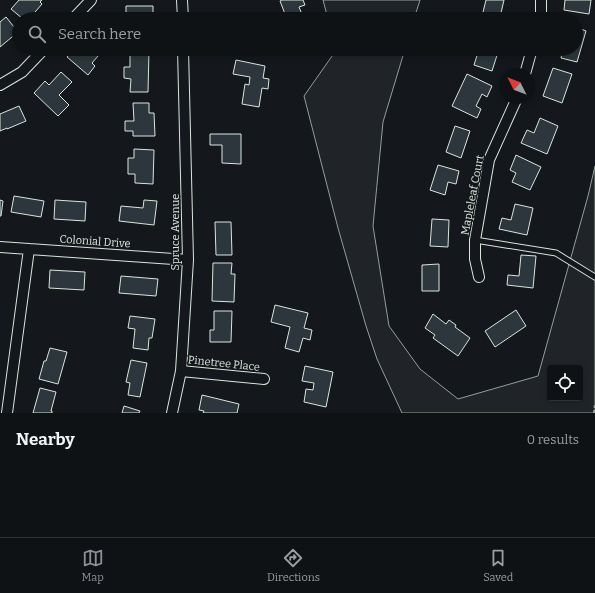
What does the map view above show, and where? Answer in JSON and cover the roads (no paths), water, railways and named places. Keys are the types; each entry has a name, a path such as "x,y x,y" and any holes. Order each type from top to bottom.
{"street":[{"path":"80,12 91,0"},
{"path":"182,0 183,12"},
{"path":"541,0 541,12"},
{"path":"0,85 22,72 37,56"},
{"name":"Spruce Avenue","path":"172,413 181,371 188,260 183,56"},
{"path":"527,68 530,56"},
{"name":"Mapleleaf Court","path":"479,277 475,259 475,240 489,160 514,104"},
{"name":"Colonial Drive","path":"0,247 188,260"},
{"path":"7,413 29,249"},
{"name":"Pinetree Place","path":"181,371 264,379"}],"lane":[{"path":"475,240 556,253 595,277"}]}
